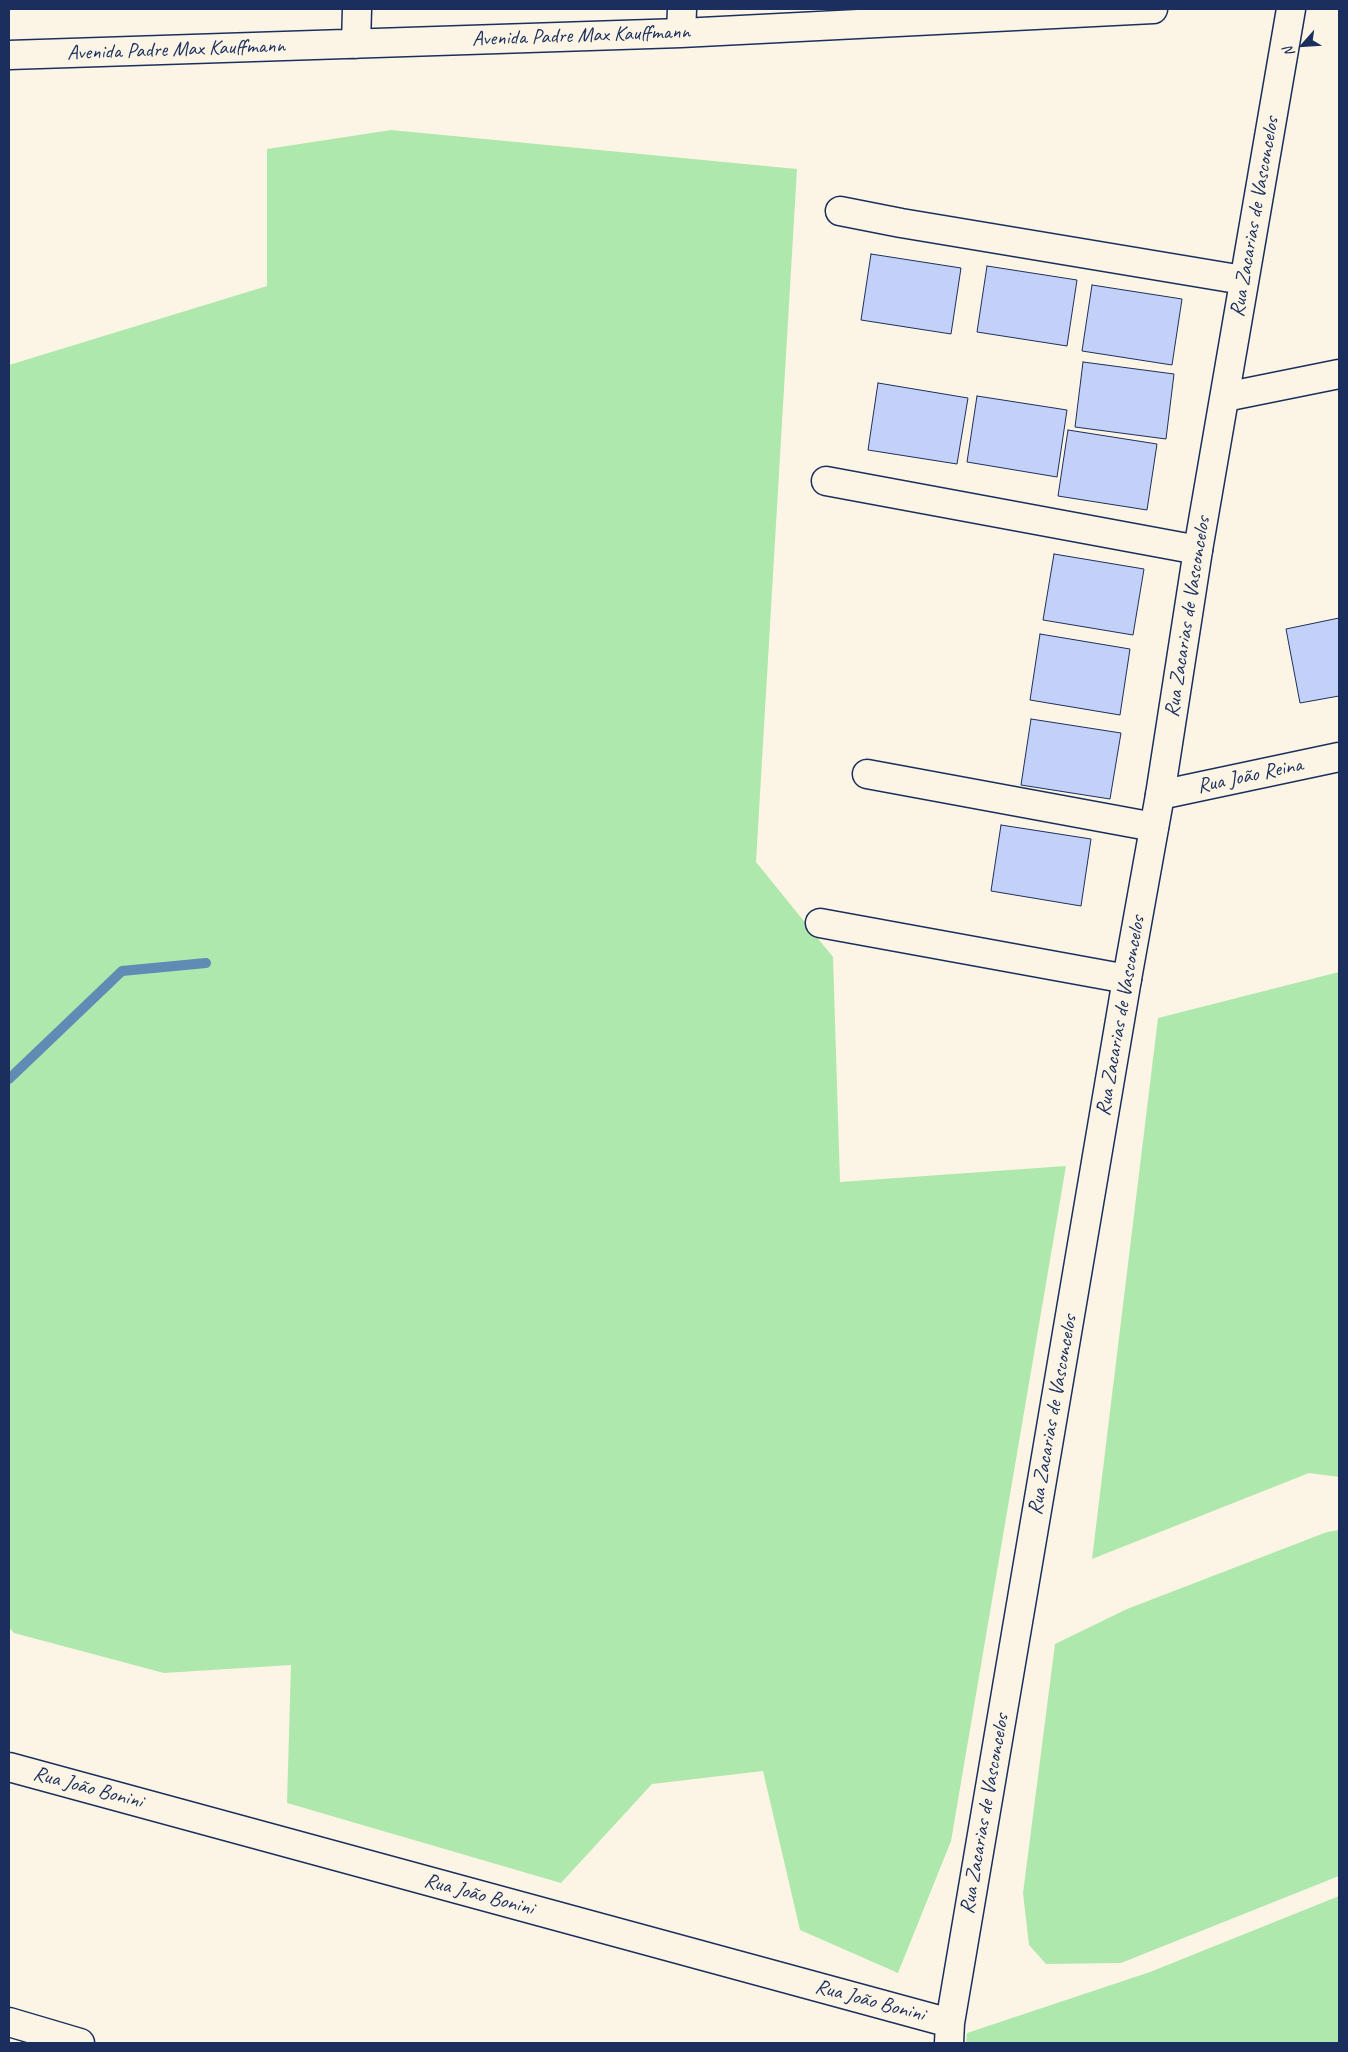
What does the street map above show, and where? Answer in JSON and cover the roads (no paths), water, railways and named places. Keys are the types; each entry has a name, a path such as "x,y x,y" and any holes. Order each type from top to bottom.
{"street":[{"path":"356,44 357,9"},
{"name":"Avenida Padre Max Kauffmann","path":"9,55 356,44 682,21 1153,9"},
{"name":"Rua Zacarias de Vasconcelos","path":"949,2033 1127,979 1160,795 1243,280 1291,9"},
{"path":"840,211 1243,280"},
{"path":"1225,398 1339,374"},
{"path":"826,481 1198,550"},
{"name":"Rua João Reina","path":"1160,795 1339,757"},
{"path":"867,774 1154,827"},
{"path":"820,923 1127,979"},
{"name":"Rua João Bonini","path":"9,1767 949,2033"},
{"path":"9,2022 80,2043"}],"waterway":[{"path":"9,1079 122,971 206,963"}]}
